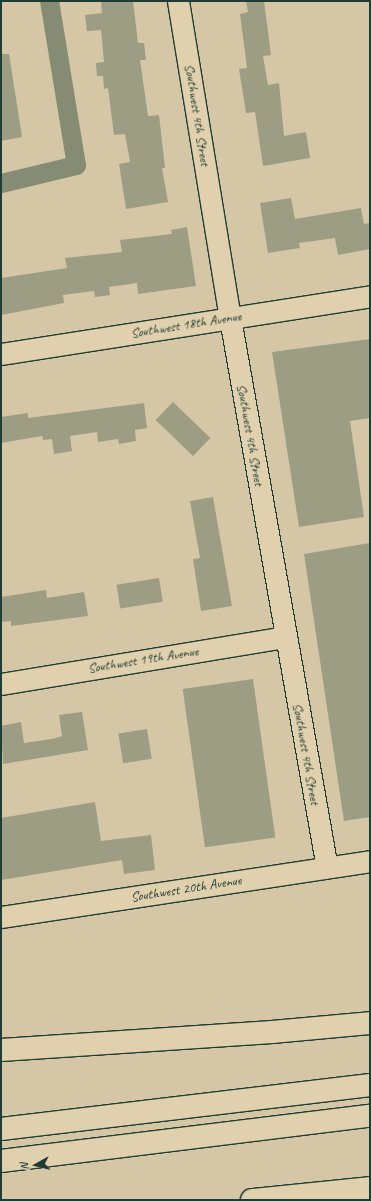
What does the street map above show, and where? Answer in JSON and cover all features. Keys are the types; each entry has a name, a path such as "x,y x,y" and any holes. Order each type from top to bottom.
{"highway":[{"path":"1,1050 265,1033 370,1023"},
{"path":"1,1129 370,1085"},
{"path":"1,1161 370,1116"},
{"path":"252,1200 370,1188"}],"street":[{"name":"Southwest 4th Street","path":"178,1 230,318 285,637 327,868"},
{"name":"Southwest 18th Avenue","path":"1,354 370,296"},
{"name":"Southwest 19th Avenue","path":"1,684 285,637"},
{"name":"Southwest 20th Avenue","path":"1,917 327,868 370,860"}],"building":[{"path":"101,1 133,1 138,43 144,43 146,60 140,60 148,116 159,115 165,168 162,168 168,202 126,209 119,164 130,162 125,134 114,135 108,88 104,89 103,76 97,76 96,63 104,62 101,30 87,31 85,15 102,13"},
{"path":"246,1 264,1 271,55 263,56 268,85 279,83 284,136 306,132 310,158 263,166 255,112 246,113 239,69 247,68 240,14 248,12"},
{"path":"1,54 9,54 22,137 1,141"},
{"path":"291,198 295,219 361,208 364,224 370,223 370,249 338,255 335,238 299,243 300,248 268,253 260,203"},
{"path":"187,227 196,286 138,294 137,283 109,287 110,295 95,297 94,291 63,295 64,303 1,315 1,278 67,268 65,258 122,252 120,240 172,234 171,230"},
{"path":"370,339 370,418 350,421 364,517 299,527 272,352"},
{"path":"173,402 210,438 193,456 156,420"},
{"path":"144,403 147,428 135,430 136,441 119,444 118,439 98,442 97,432 70,436 72,451 54,454 52,439 43,440 42,436 1,443 1,417 28,413 28,418"},
{"path":"213,497 232,606 201,611 193,559 200,558 190,501"},
{"path":"370,543 370,817 344,821 304,554"},
{"path":"159,578 163,602 120,608 117,585"},
{"path":"46,590 47,598 84,592 88,616 11,626 11,621 1,622 1,597"},
{"path":"253,679 275,837 205,847 183,689"},
{"path":"82,712 88,750 3,764 1,726 21,722 24,743 52,739 62,736 59,715"},
{"path":"147,729 152,759 123,763 118,734"},
{"path":"95,802 101,841 151,835 155,870 124,874 122,860 1,880 1,818"}],"waterway":[{"path":"1,183 76,165 49,1"}]}
